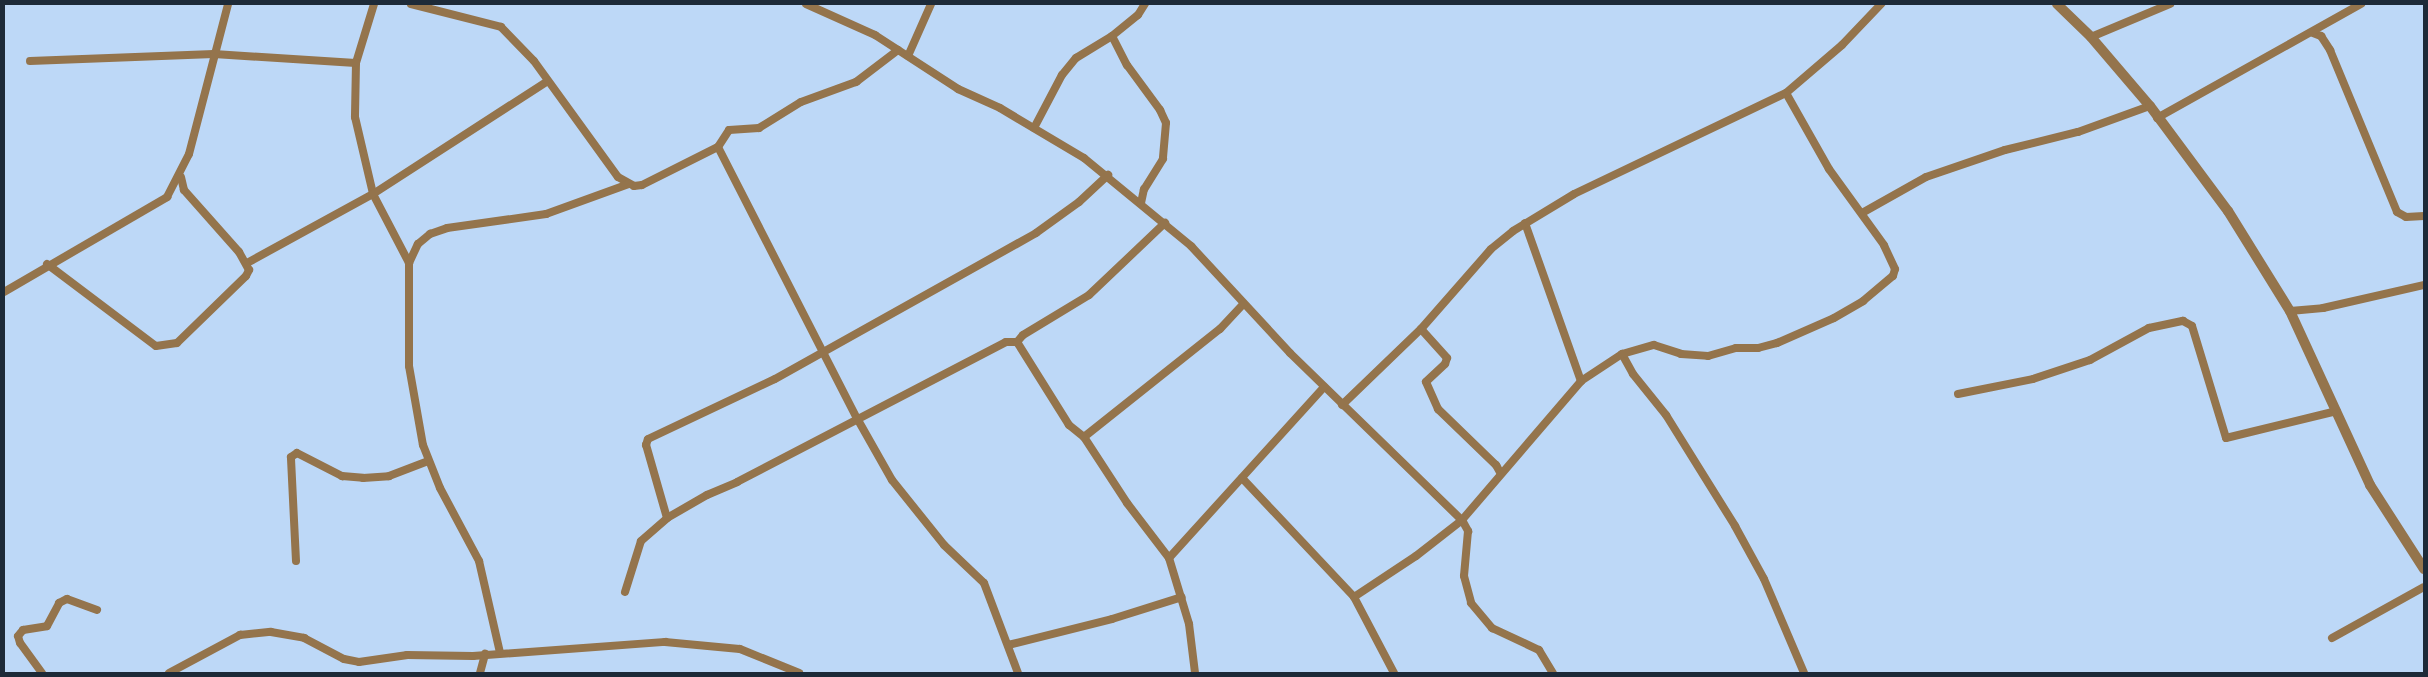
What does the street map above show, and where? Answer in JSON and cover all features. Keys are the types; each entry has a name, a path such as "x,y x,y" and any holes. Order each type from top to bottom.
{"street":[{"path":"4,292 47,264 167,197 181,174 228,4"},
{"path":"374,4 356,63 355,117 373,194 409,263"},
{"path":"411,4 502,27 520,42 618,177 629,184"},
{"path":"452,4 452,13"},
{"path":"806,4 875,35 958,89 1034,128 1108,174 1164,223 1203,259 1243,304 1342,405 1462,520 1468,531 1464,576 1471,603 1492,628 1539,650 1553,673"},
{"path":"908,56 931,4"},
{"path":"1034,128 1062,74 1076,58 1112,36 1138,16 1145,4"},
{"path":"1342,405 1421,329 1491,249 1525,223 1574,194 1786,93 1842,45 1881,4"},
{"path":"2057,4 2091,37 2150,106 2157,118 2228,211 2290,311 2370,485 2424,569"},
{"path":"2091,37 2170,4"},
{"path":"2157,118 2257,60 2313,33 2361,4"},
{"path":"2313,33 2321,36 2330,50 2397,212 2406,217 2424,216"},
{"path":"1112,36 1127,65 1160,110 1166,123 1163,159 1144,189 1141,203"},
{"path":"500,653 479,561 428,461 409,366 409,263 418,244 430,234 447,228 546,214 629,184 642,185 718,147 729,130 759,128 800,102 856,82 898,50"},
{"path":"30,61 214,54 356,63"},
{"path":"247,263 373,194 548,81"},
{"path":"1354,597 1416,556 1462,520 1581,381 1622,354 1654,345 1694,356 1708,356 1736,348 1758,348 1804,332 1848,309 1881,286 1896,269 1884,245 1829,170 1786,93"},
{"path":"1862,213 1926,176 2005,150 2078,132 2150,106"},
{"path":"718,147 858,420 892,480 944,545 984,583 1018,673"},
{"path":"47,264 156,346 168,347 177,343 246,276 247,263 184,190 181,174"},
{"path":"668,518 646,444 648,439 823,353 1036,233 1079,202 1108,174"},
{"path":"625,592 642,541 668,518 707,494 858,420 1006,342 1017,342 1023,335 1089,295 1164,223"},
{"path":"1525,223 1581,381"},
{"path":"2290,311 2323,308 2424,285"},
{"path":"1084,437 1220,330 1243,304"},
{"path":"1958,394 2033,379 2090,360 2149,328 2183,321 2192,326 2226,438 2337,411"},
{"path":"1421,329 1447,358 1445,364 1426,382 1438,409 1496,465 1501,474"},
{"path":"1017,342 1069,425 1084,437 1127,503 1169,558 1182,597 1195,673"},
{"path":"1622,354 1633,374 1666,415 1735,526 1764,579 1804,673"},
{"path":"1169,558 1324,387"},
{"path":"296,561 291,457 297,453 342,476 363,478 389,476 428,461"},
{"path":"1242,478 1354,597 1394,673"},
{"path":"2332,638 2424,587"},
{"path":"1008,645 1112,619 1182,597"},
{"path":"42,673 20,644 18,636 23,630 47,626 60,603 67,599 97,610"},
{"path":"169,673 181,670 228,640 253,632 286,633 304,638 344,659 359,662 407,654 442,658 628,643 719,646 751,652 799,673"},
{"path":"480,673 486,654"}]}
